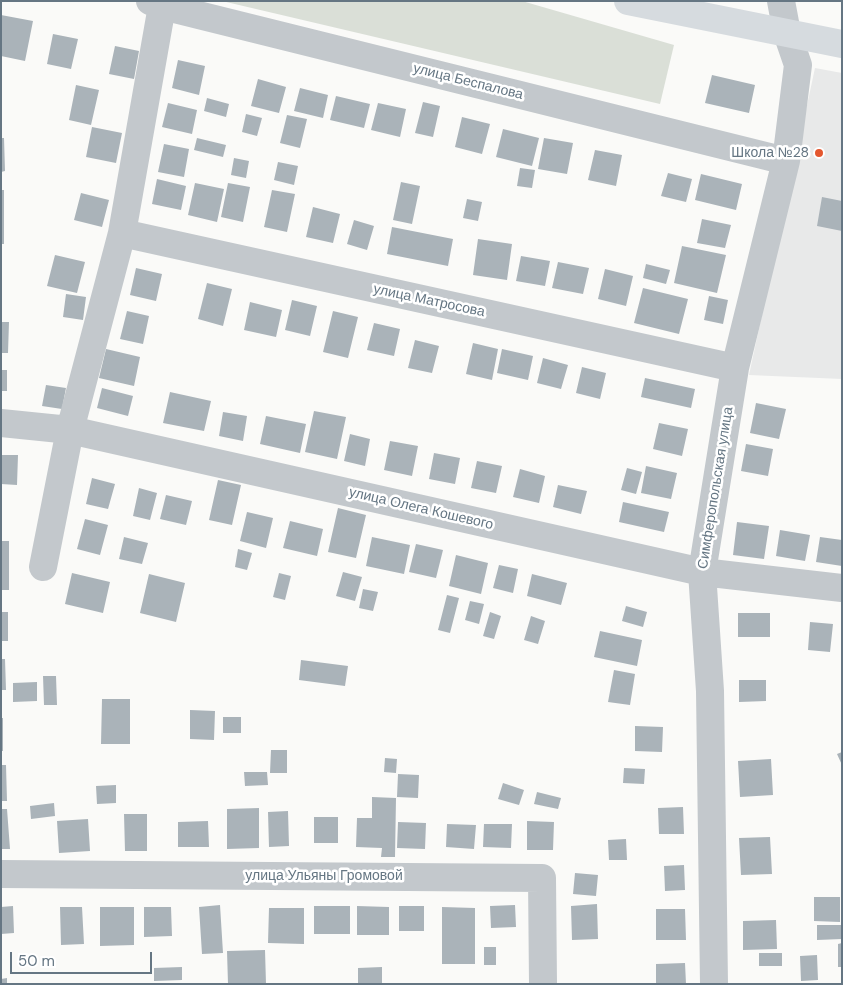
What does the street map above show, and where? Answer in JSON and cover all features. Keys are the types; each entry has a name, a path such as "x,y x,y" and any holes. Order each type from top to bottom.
{"main road":[{"path":"628,1 842,44"}],"street":[{"name":"Симферопольская улица","path":"714,984 710,691 702,572 735,368 786,162 798,65 781,1"},
{"name":"улица Беспалова","path":"156,4 786,162"},
{"path":"43,567 70,430 122,233 156,4"},
{"name":"улица Матросова","path":"122,233 735,368"},
{"name":"улица Олега Кошевого","path":"1,423 70,430 702,572 842,588"},
{"name":"улица Ульяны Громовой","path":"1,874 542,878 543,984"}],"shaded area":[{"path":"222,1 522,1 674,45 660,104"},
{"name":"Школа №28","path":"815,68 842,73 842,379 749,375"}],"building":[{"path":"1,15 33,21 25,61 1,56"},
{"path":"53,34 78,39 71,69 47,64"},
{"path":"115,46 139,51 134,79 109,74"},
{"path":"178,60 205,66 199,95 172,88"},
{"path":"712,75 755,85 749,113 705,103"},
{"path":"258,79 286,87 279,113 251,106"},
{"path":"76,85 99,90 91,125 69,120"},
{"path":"300,88 328,95 323,118 294,111"},
{"path":"336,96 370,104 364,128 330,120"},
{"path":"207,98 229,104 226,117 204,111"},
{"path":"423,102 440,106 433,137 415,133"},
{"path":"168,103 197,110 192,134 162,127"},
{"path":"378,103 406,109 400,137 371,130"},
{"path":"246,114 262,118 257,136 242,132"},
{"path":"287,115 307,119 300,148 280,143"},
{"path":"462,117 490,124 482,154 455,147"},
{"path":"92,127 122,133 116,163 86,157"},
{"path":"503,129 539,138 532,166 496,157"},
{"path":"1,138 4,138 5,171 1,172"},
{"path":"197,138 226,145 223,157 194,150"},
{"path":"544,138 573,143 567,174 538,169"},
{"path":"164,144 189,149 184,177 158,172"},
{"path":"595,150 622,155 616,186 588,180"},
{"path":"234,158 249,161 246,178 231,175"},
{"path":"278,162 298,166 294,185 274,180"},
{"path":"520,168 535,170 532,188 517,186"},
{"path":"668,173 692,179 686,202 661,196"},
{"path":"701,174 742,184 736,210 695,200"},
{"path":"157,179 186,186 181,210 152,204"},
{"path":"401,182 420,186 412,224 393,220"},
{"path":"195,183 224,189 217,222 188,215"},
{"path":"228,183 250,187 243,222 221,217"},
{"path":"1,190 4,190 4,244 1,244"},
{"path":"272,190 295,194 287,232 264,227"},
{"path":"81,193 109,200 102,227 74,220"},
{"path":"822,197 842,201 842,231 817,226"},
{"path":"467,199 482,202 478,221 463,218"},
{"path":"313,207 340,214 333,243 306,237"},
{"path":"702,219 731,225 725,248 697,243"},
{"path":"354,220 374,226 367,250 347,244"},
{"path":"392,227 453,239 448,266 387,254"},
{"path":"478,239 512,244 507,280 473,275"},
{"path":"682,246 726,255 717,293 674,283"},
{"path":"55,255 85,262 77,293 47,286"},
{"path":"521,256 550,261 545,286 516,281"},
{"path":"558,262 589,268 583,294 552,288"},
{"path":"646,264 670,270 666,284 643,278"},
{"path":"136,268 162,274 156,301 130,295"},
{"path":"605,269 633,276 626,306 598,299"},
{"path":"207,283 232,289 223,326 198,319"},
{"path":"643,288 688,299 679,334 634,323"},
{"path":"66,294 86,297 83,320 63,317"},
{"path":"709,296 728,300 723,324 704,320"},
{"path":"292,300 317,306 310,336 285,330"},
{"path":"250,302 282,310 276,337 244,330"},
{"path":"127,311 149,316 143,344 120,339"},
{"path":"333,311 358,317 348,358 323,352"},
{"path":"1,322 9,322 8,353 1,353"},
{"path":"374,323 400,329 394,356 367,350"},
{"path":"415,340 439,346 432,373 408,368"},
{"path":"473,343 498,349 492,380 466,374"},
{"path":"106,349 140,357 134,386 99,378"},
{"path":"502,349 533,356 528,380 497,373"},
{"path":"543,358 568,365 561,389 537,383"},
{"path":"582,367 606,373 600,399 576,393"},
{"path":"1,370 7,370 7,391 1,391"},
{"path":"645,378 695,389 691,408 641,397"},
{"path":"46,385 66,388 62,409 42,406"},
{"path":"102,388 133,396 128,416 97,408"},
{"path":"170,392 211,401 204,431 163,423"},
{"path":"756,403 786,409 779,439 750,433"},
{"path":"314,411 346,417 337,459 305,452"},
{"path":"223,412 247,416 243,441 219,436"},
{"path":"266,416 306,424 300,453 260,444"},
{"path":"659,423 688,429 682,456 653,449"},
{"path":"350,434 370,439 365,466 344,461"},
{"path":"390,441 418,446 412,476 384,470"},
{"path":"746,444 773,449 768,476 741,471"},
{"path":"434,453 460,458 455,484 429,479"},
{"path":"1,455 18,455 17,485 1,484"},
{"path":"477,461 502,466 496,493 471,488"},
{"path":"646,466 677,473 671,499 641,493"},
{"path":"627,468 642,472 636,494 621,490"},
{"path":"520,469 545,476 539,503 513,497"},
{"path":"92,478 115,484 108,509 86,504"},
{"path":"218,480 241,485 232,525 209,520"},
{"path":"558,485 587,491 581,514 553,507"},
{"path":"139,488 157,493 150,520 133,516"},
{"path":"166,495 192,501 186,525 160,519"},
{"path":"623,502 669,512 664,532 619,522"},
{"path":"338,508 366,515 356,558 328,552"},
{"path":"247,512 273,518 266,548 240,541"},
{"path":"85,519 108,525 100,555 77,549"},
{"path":"290,521 323,529 317,556 283,548"},
{"path":"737,522 769,526 764,559 733,555"},
{"path":"780,530 810,535 805,561 776,556"},
{"path":"124,537 148,543 142,564 119,559"},
{"path":"372,537 410,545 404,574 366,566"},
{"path":"820,537 842,540 842,566 816,562"},
{"path":"1,541 9,541 9,590 1,590"},
{"path":"416,544 443,550 436,578 409,572"},
{"path":"238,549 252,553 247,570 235,567"},
{"path":"456,555 488,563 481,594 449,586"},
{"path":"499,565 518,569 513,593 493,588"},
{"path":"343,572 362,577 355,601 336,596"},
{"path":"72,573 110,582 103,613 65,604"},
{"path":"279,573 291,576 285,600 273,597"},
{"path":"149,574 185,583 176,622 140,613"},
{"path":"532,574 567,583 561,605 527,596"},
{"path":"363,589 378,592 373,611 359,608"},
{"path":"447,595 459,598 450,633 438,630"},
{"path":"470,601 484,604 479,624 465,620"},
{"path":"626,606 647,612 643,627 622,621"},
{"path":"1,612 8,612 8,641 1,641"},
{"path":"490,612 501,616 494,639 483,636"},
{"path":"738,613 770,613 770,637 738,637"},
{"path":"531,616 545,621 538,644 524,640"},
{"path":"810,622 833,624 830,652 808,650"},
{"path":"600,631 642,640 637,666 594,657"},
{"path":"1,659 5,659 6,690 1,690"},
{"path":"301,660 348,666 345,686 299,680"},
{"path":"614,670 635,674 630,705 608,702"},
{"path":"43,676 56,676 57,705 44,705"},
{"path":"739,680 766,680 766,701 739,702"},
{"path":"37,682 37,701 13,702 13,683"},
{"path":"102,699 130,699 130,744 101,744"},
{"path":"190,710 215,711 214,740 190,739"},
{"path":"223,717 241,717 241,733 223,733"},
{"path":"1,718 3,718 3,751 1,751"},
{"path":"635,726 663,727 662,752 635,751"},
{"path":"271,750 287,750 287,773 270,773"},
{"path":"842,752 842,765 837,754"},
{"path":"385,758 397,759 396,773 384,772"},
{"path":"771,759 773,795 740,797 738,761"},
{"path":"1,765 6,765 7,801 1,801"},
{"path":"624,768 645,769 644,784 623,783"},
{"path":"244,772 267,772 268,785 245,786"},
{"path":"398,774 419,775 418,798 397,797"},
{"path":"503,783 524,790 519,805 498,799"},
{"path":"116,785 116,803 97,804 96,786"},
{"path":"537,792 561,798 558,809 534,804"},
{"path":"372,797 396,798 395,857 381,857 382,848 356,847 357,818 372,818"},
{"path":"54,803 55,816 31,819 30,806"},
{"path":"683,807 684,834 659,834 658,808"},
{"path":"259,808 259,848 227,849 227,809"},
{"path":"1,809 7,809 10,849 1,849"},
{"path":"288,811 289,846 269,847 268,812"},
{"path":"124,814 147,814 147,851 125,851"},
{"path":"314,817 338,817 338,843 314,843"},
{"path":"88,819 90,851 59,853 57,821"},
{"path":"208,821 209,847 178,847 178,822"},
{"path":"527,821 554,822 553,850 527,850"},
{"path":"398,822 426,823 425,849 397,848"},
{"path":"447,824 476,825 474,849 446,847"},
{"path":"484,824 512,824 511,848 483,847"},
{"path":"770,837 772,874 741,875 739,838"},
{"path":"626,839 627,860 609,860 608,840"},
{"path":"684,865 685,890 665,891 664,866"},
{"path":"575,873 598,875 596,896 573,894"},
{"path":"814,897 840,897 840,922 814,921"},
{"path":"597,904 598,939 572,940 571,906"},
{"path":"220,905 223,953 202,954 199,907"},
{"path":"515,905 516,927 491,928 490,906"},
{"path":"13,906 14,933 1,934 1,907"},
{"path":"314,906 350,906 350,934 314,934"},
{"path":"357,906 389,907 389,935 357,935"},
{"path":"399,906 424,906 424,931 399,931"},
{"path":"60,907 82,907 84,944 61,945"},
{"path":"100,907 134,907 134,945 100,946"},
{"path":"144,907 171,907 172,936 144,937"},
{"path":"442,907 475,908 475,964 442,964"},
{"path":"269,908 304,908 304,944 268,943"},
{"path":"656,909 685,909 686,940 656,940"},
{"path":"776,920 777,949 743,950 743,921"},
{"path":"817,925 842,925 842,939 817,940"},
{"path":"842,943 842,967 838,967 838,944"},
{"path":"484,947 496,947 496,965 484,965"},
{"path":"265,950 266,984 228,984 227,951"},
{"path":"759,953 782,953 782,966 759,966"},
{"path":"817,955 818,980 801,981 800,956"},
{"path":"685,963 686,984 656,984 656,964"},
{"path":"182,967 182,980 154,981 154,968"},
{"path":"382,967 382,983 358,984 358,968"},
{"path":"7,978 7,984 1,984 1,979"}],"place":[{"name":"Школа №28","path":"819,153"}]}
